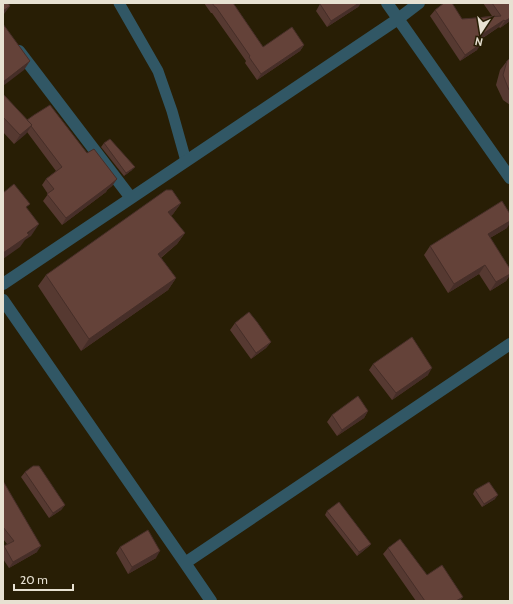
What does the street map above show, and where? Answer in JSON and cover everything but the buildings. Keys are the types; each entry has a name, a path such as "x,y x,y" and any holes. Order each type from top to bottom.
{"street":[{"path":"387,3 510,178"},
{"path":"3,284 420,3"},
{"path":"14,44 131,198"},
{"path":"3,300 211,601"},
{"path":"185,563 510,344"}],"lane":[{"path":"119,3 158,71 172,111 186,161"}]}
